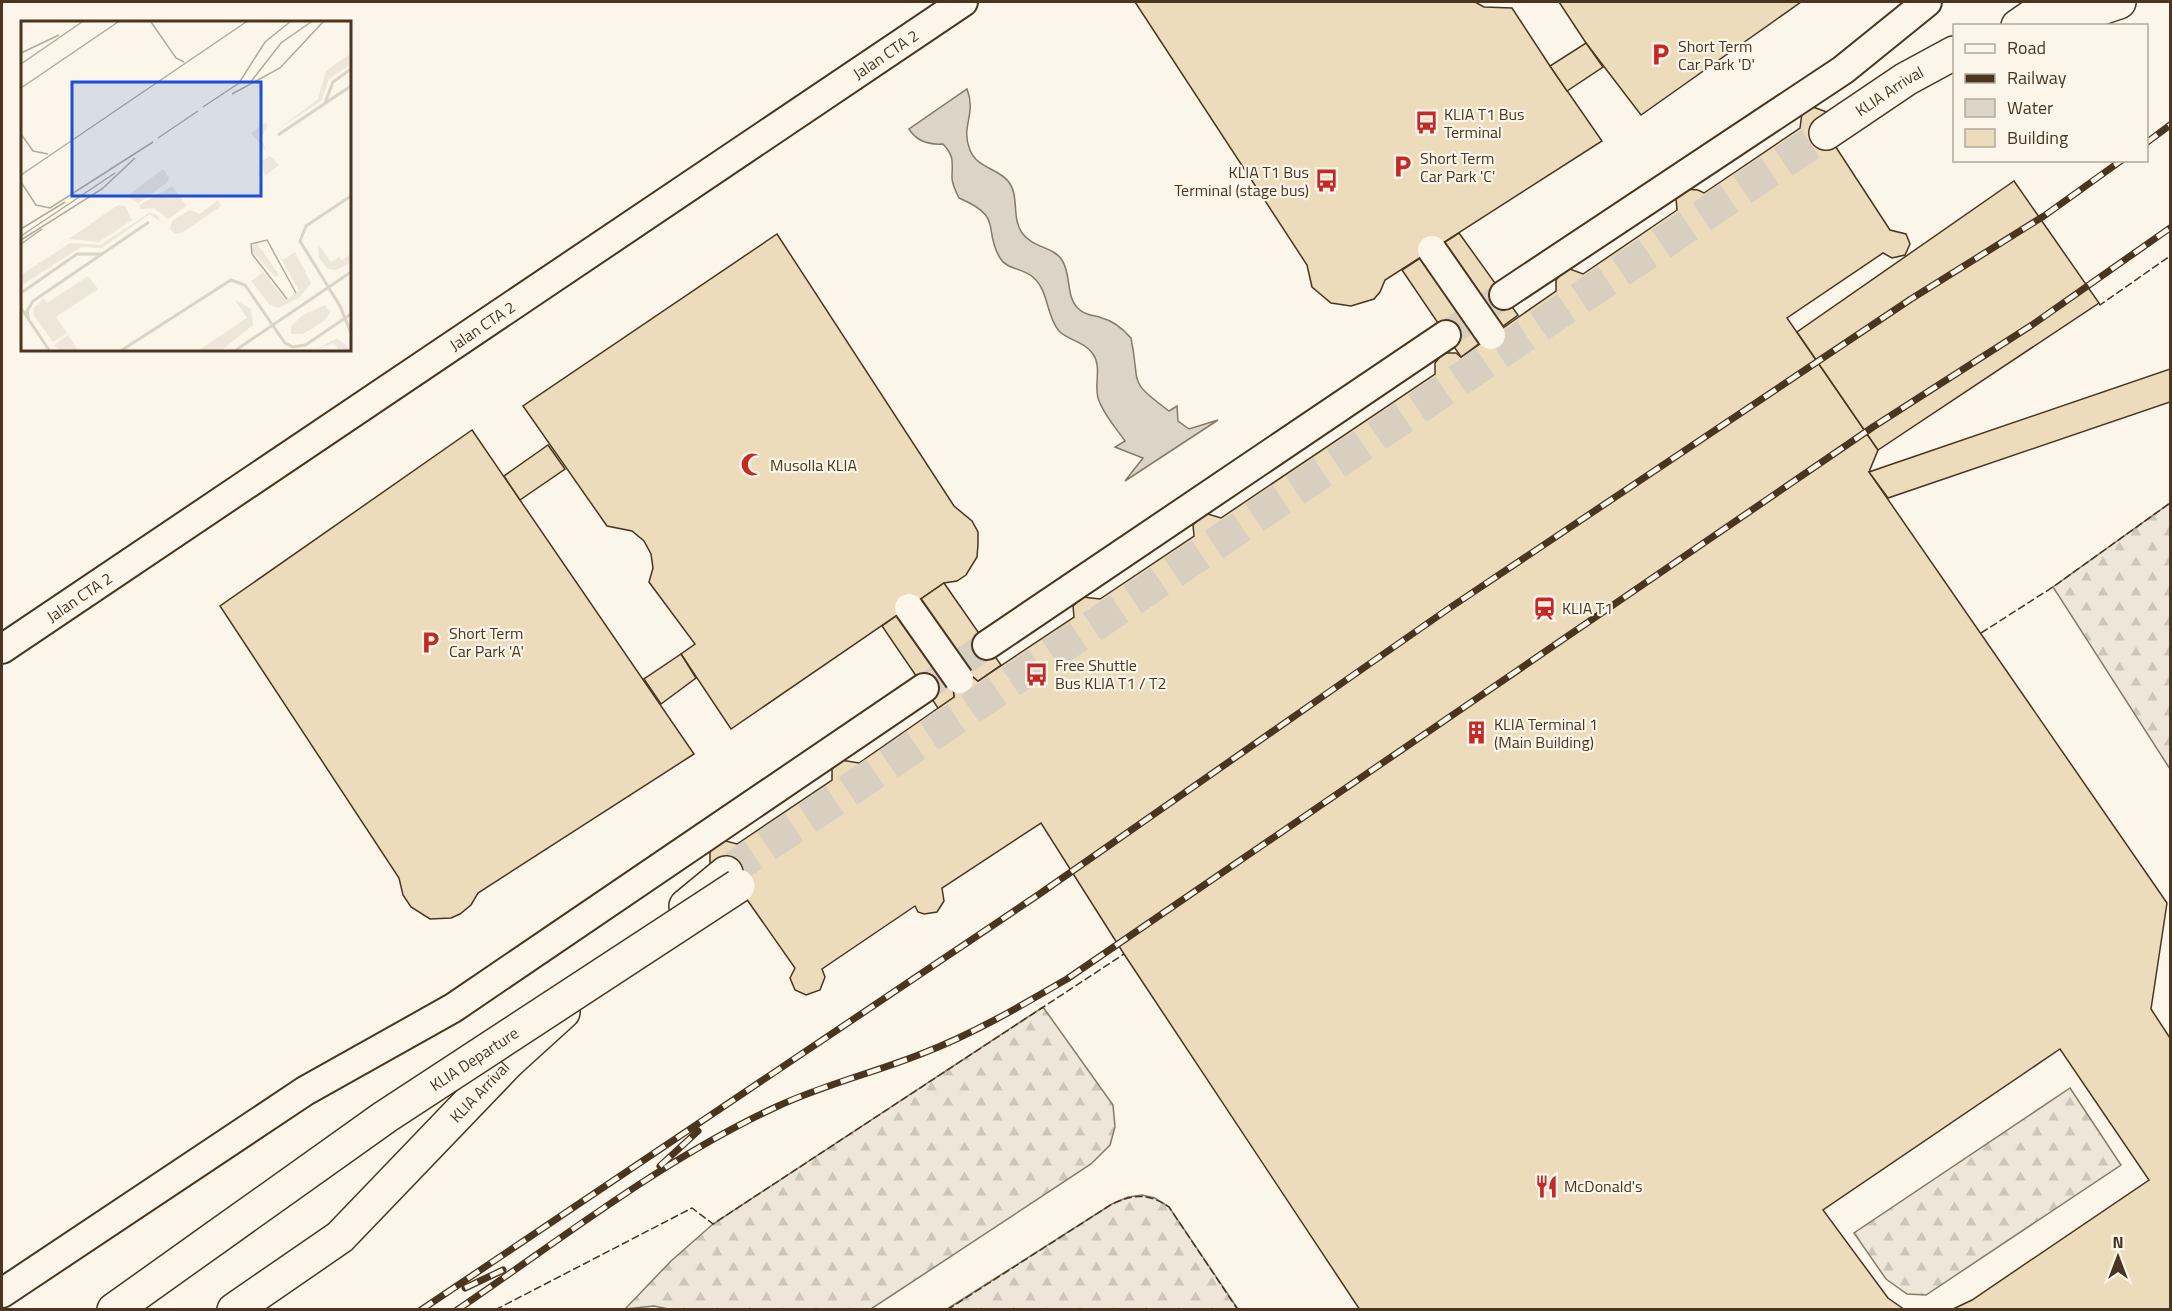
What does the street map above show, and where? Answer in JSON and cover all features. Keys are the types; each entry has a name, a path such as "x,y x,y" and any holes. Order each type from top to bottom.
{"main road":[{"path":"2021,24 2053,2"},
{"path":"2053,24 2119,2"},
{"name":"KLIA Arrival","path":"1953,54 1906,79 1830,139 1953,69"},
{"name":"KLIA Arrival","path":"234,1310 340,1237 508,1062 601,976 732,880"},
{"name":"KLIA Departure","path":"114,1310 385,1117 732,880"}],"street":[{"name":"Jalan CTA 2","path":"2,648 963,2"},
{"path":"1504,295 1844,70 1927,2"},
{"path":"1432,250 1491,335"},
{"path":"987,645 1446,335"},
{"path":"909,608 959,679"},
{"path":"2,1293 305,1091 453,1008 924,688"}],"green space":[{"path":"2170,503 2170,769 2053,587"},
{"path":"1043,1007 1113,1105 1115,1127 1110,1145 1091,1164 871,1309 673,1310 654,1306 625,1309 671,1261 713,1224"},
{"path":"2070,1088 2121,1165 1926,1295 1907,1294 1886,1279 1854,1233"},
{"path":"1142,1195 1155,1198 1169,1207 1238,1309 947,1309 1112,1204 1128,1197"}],"water":[{"path":"967,89 970,106 967,142 973,156 1008,181 1014,193 1017,220 1022,233 1032,242 1054,252 1062,260 1075,305 1085,313 1114,323 1131,338 1136,374 1141,386 1146,393 1169,411 1177,406 1178,421 1189,429 1218,420 1125,481 1143,458 1115,447 1125,441 1100,404 1097,364 1093,354 1085,346 1059,331 1042,290 1034,278 1007,265 1000,258 987,218 982,211 959,198 954,188 952,160 943,144 920,140 909,129"}],"building":[{"name":"Short Term Car Park 'C'","path":"1135,2 1475,2 1484,7 1512,8 1602,141 1385,280 1374,299 1351,306 1331,303 1312,287 1307,265"},
{"name":"Short Term Car Park 'D'","path":"1559,2 1801,2 1641,115 1586,43"},
{"path":"1586,43 1603,67 1567,91 1550,66"},
{"name":"KLIA Terminal 1 (Main Building)","path":"1813,107 1827,112 1826,132 1890,230 1906,234 1910,244 1905,255 1892,258 1883,253 1787,318 1878,450 1869,472 2167,903 2151,1009 2170,1038 2170,1310 1951,1310 1972,1300 2149,1180 2060,1049 1823,1210 1888,1298 1905,1310 1360,1310 1124,954 1041,823 942,888 944,901 937,912 924,914 918,912 915,906 822,969 825,977 820,990 806,995 795,990 790,978 795,968 729,874 715,870 710,864 710,850 722,840 737,844 832,780 832,769 841,760 859,763 954,697 953,687 973,677 978,681 1074,617 1073,606 1083,597 1100,599 1194,536 1193,525 1202,516 1208,514 1221,518 1435,374 1435,363 1443,353 1456,353 1461,357 1556,291 1556,280 1564,271 1570,269 1583,274 1677,210 1676,198 1685,189 1704,193 1800,128 1802,113"},
{"path":"2014,181 2099,303 1878,450 1797,332"},
{"path":"1459,233 1518,315 1461,357 1402,270"},
{"path":"777,234 954,506 972,521 978,532 977,557 966,575 957,581 944,583 731,729 681,654 695,644 649,582 653,568 651,554 644,541 632,531 607,526 523,406"},
{"path":"2170,369 2170,402 1888,498 1869,472"},
{"name":"Short Term Car Park 'A'","path":"472,430 694,754 478,893 471,905 460,914 451,918 430,919 411,907 403,895 399,878 220,606"},
{"path":"548,445 565,469 520,500 504,476"},
{"path":"944,583 1001,665 978,681 973,677 953,687 954,697 938,708 882,626"},
{"path":"681,654 696,678 661,704 644,679"}],"tunnel":[{"path":"726,873 1826,133"},
{"path":"1446,335 1504,295"},
{"path":"924,688 987,645"}],"railway":[{"path":"2148,142 2170,125"},
{"path":"421,1310 1038,895 1451,607 1911,299 2044,216 2119,162"},
{"path":"457,1310 612,1202 734,1128 794,1099 903,1061 959,1038 996,1020 1067,979 1873,427 2032,325 2170,228"},
{"path":"660,1166 698,1131"},
{"path":"465,1288 503,1270"}],"fence":[{"path":"2099,303 2100,305 2170,256"},
{"path":"1981,633 2053,587 2170,503"},
{"path":"495,1310 692,1208 713,1224 1124,954"},
{"path":"947,1310 1112,1204 1141,1196 1154,1199 1169,1207 1238,1310"}],"place":[{"name":"Short Term Car Park 'D'","path":"1660,55"},
{"name":"KLIA T1 Bus Terminal","path":"1426,123"},
{"name":"Short Term Car Park 'C'","path":"1402,167"},
{"name":"KLIA T1 Bus Terminal (stage bus)","path":"1327,181"},
{"name":"Musolla KLIA","path":"752,465"},
{"name":"KLIA T1","path":"1544,608"},
{"name":"Short Term Car Park 'A'","path":"431,642"},
{"name":"Free Shuttle Bus KLIA T1 / T2","path":"1037,674"},
{"name":"KLIA Terminal 1 (Main Building)","path":"1476,733"},
{"name":"McDonald's","path":"1546,1186"}]}
